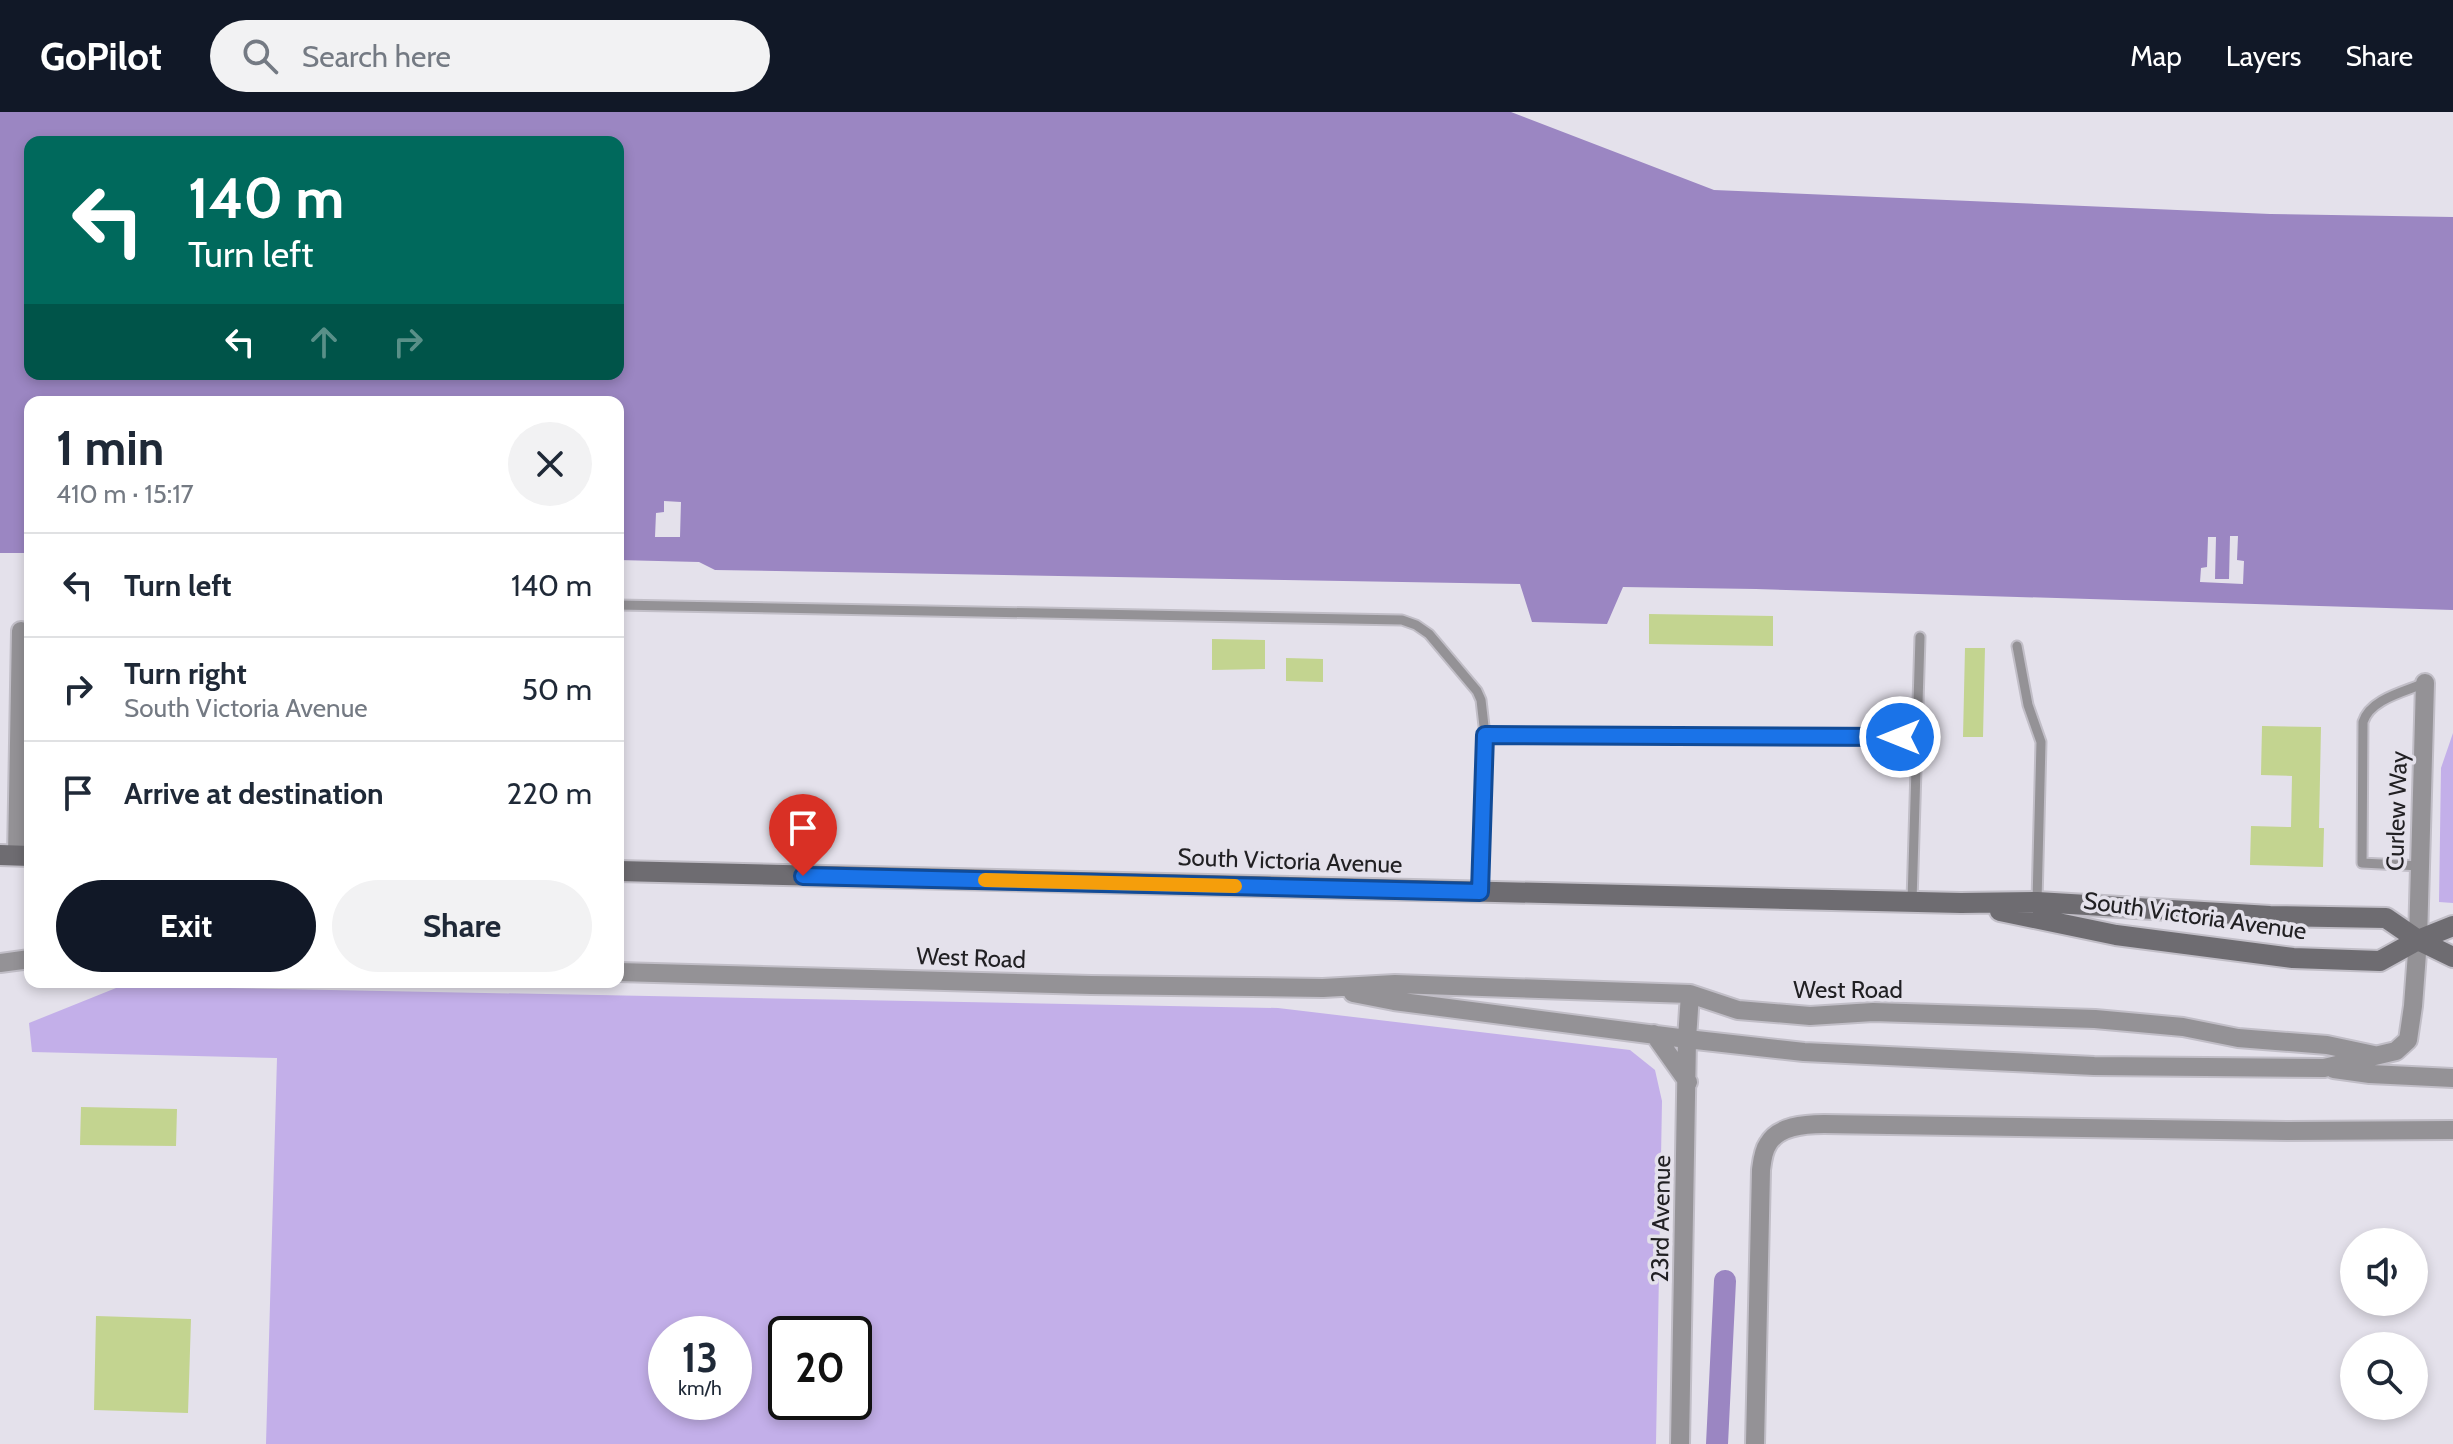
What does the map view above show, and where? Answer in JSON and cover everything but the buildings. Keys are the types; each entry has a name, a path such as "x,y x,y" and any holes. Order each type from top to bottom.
{"street":[{"path":"16,856 21,631"},
{"name":"Curlew Way","path":"2418,940 2425,683"},
{"name":"South Victoria Avenue","path":"624,871 1961,903 2037,902 2270,916 2386,918 2418,940 2453,957"},
{"name":"South Victoria Avenue","path":"1961,903 2116,935 2293,958 2380,961 2418,940 2453,926"},
{"name":"West Road","path":"2324,1068 2396,1051 2408,1040 2418,940"},
{"path":"0,963 24,960"},
{"name":"West Road","path":"624,972 1091,985 1323,988 1395,984 1690,994 1738,1010 1810,1016 1873,1012 2095,1019 2183,1027 2238,1038 2327,1045 2374,1055"},
{"name":"West Road","path":"1323,988 1394,1001 1804,1052 2094,1066 2324,1068 2370,1074 2453,1078"},
{"name":"23rd Avenue","path":"1680,1444 1690,994"},
{"path":"1654,1034 1688,1082"},
{"path":"1755,1444 1761,1170 1767,1144 1776,1135 1804,1124 2287,1131 2453,1130"}],"lane":[{"path":"624,605 1402,620 1429,634 1477,691 1483,709 1485,735 1480,892"},
{"path":"1912,901 1920,637"},
{"path":"2017,646 2028,705 2041,742 2037,902"},
{"path":"2420,866 2362,863 2363,722 2366,713 2375,705 2425,683"},
{"path":"1485,735 1918,737"}],"shaded area":[{"path":"0,112 1511,112 1714,190 2270,214 2453,217 2453,610 1623,587 1607,624 1532,622 1520,584 715,570 699,562 624,560 624,396 24,396 24,553 0,553"},
{"path":"2453,733 2453,903 2439,902 2441,768"},
{"path":"116,988 226,988 1278,1008 1630,1050 1655,1070 1662,1101 1656,1444 266,1444 277,1058 32,1052 29,1023"}],"pier":[{"path":"664,501 681,502 680,537 655,537 656,513 664,512"},
{"path":"2230,536 2238,536 2237,560 2244,561 2243,584 2200,582 2201,568 2207,567 2208,537 2216,537 2215,579 2229,579"}],"waterway":[{"path":"1717,1444 1725,1281"}],"slow traffic":[{"path":"985,880 1235,886"}],"route":[{"path":"803,876 1480,892 1485,735 1900,737"}]}
